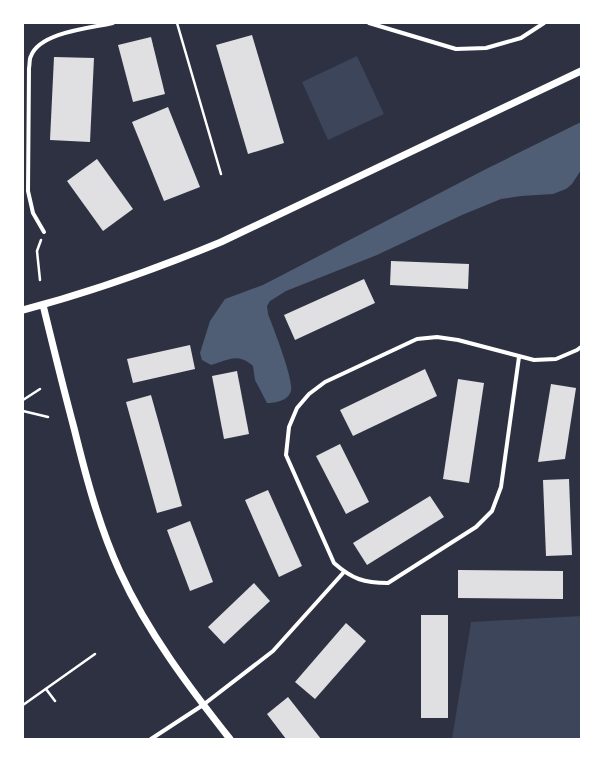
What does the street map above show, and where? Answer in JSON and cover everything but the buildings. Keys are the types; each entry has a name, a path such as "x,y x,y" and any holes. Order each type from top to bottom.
{"street":[{"path":"44,232 33,213 28,191 30,56 37,46 55,36 113,23"},
{"path":"369,23 456,49 486,48 522,38 544,23"},
{"path":"23,310 43,305 169,264 221,242 581,71"},
{"path":"43,305 89,487 104,536 120,573 144,619 182,677 230,739"},
{"path":"519,357 501,487 492,511 476,527 388,583 372,583 357,579 344,572 334,563 286,455 289,427 297,408 309,394 325,382 417,339 437,336 534,360 556,359 581,347"},
{"path":"151,739 202,704 273,651 344,572"}],"lane":[{"path":"177,23 221,174"}],"path":[{"path":"40,280 37,251 44,232"},
{"path":"23,400 40,389"},
{"path":"23,411 48,417"},
{"path":"23,705 94,654"},
{"path":"46,689 54,701"}],"shaded area":[{"path":"357,56 384,114 328,140 302,82"},
{"path":"581,122 581,170 572,184 566,189 553,194 501,199 462,215 377,255 286,291 270,301 267,306 268,314 282,353 291,385 291,391 284,399 277,402 267,403 255,380 253,366 242,359 233,358 211,365 202,360 200,353 210,321 225,299 263,285 486,169"},
{"path":"581,616 581,739 452,739 471,622"}]}
